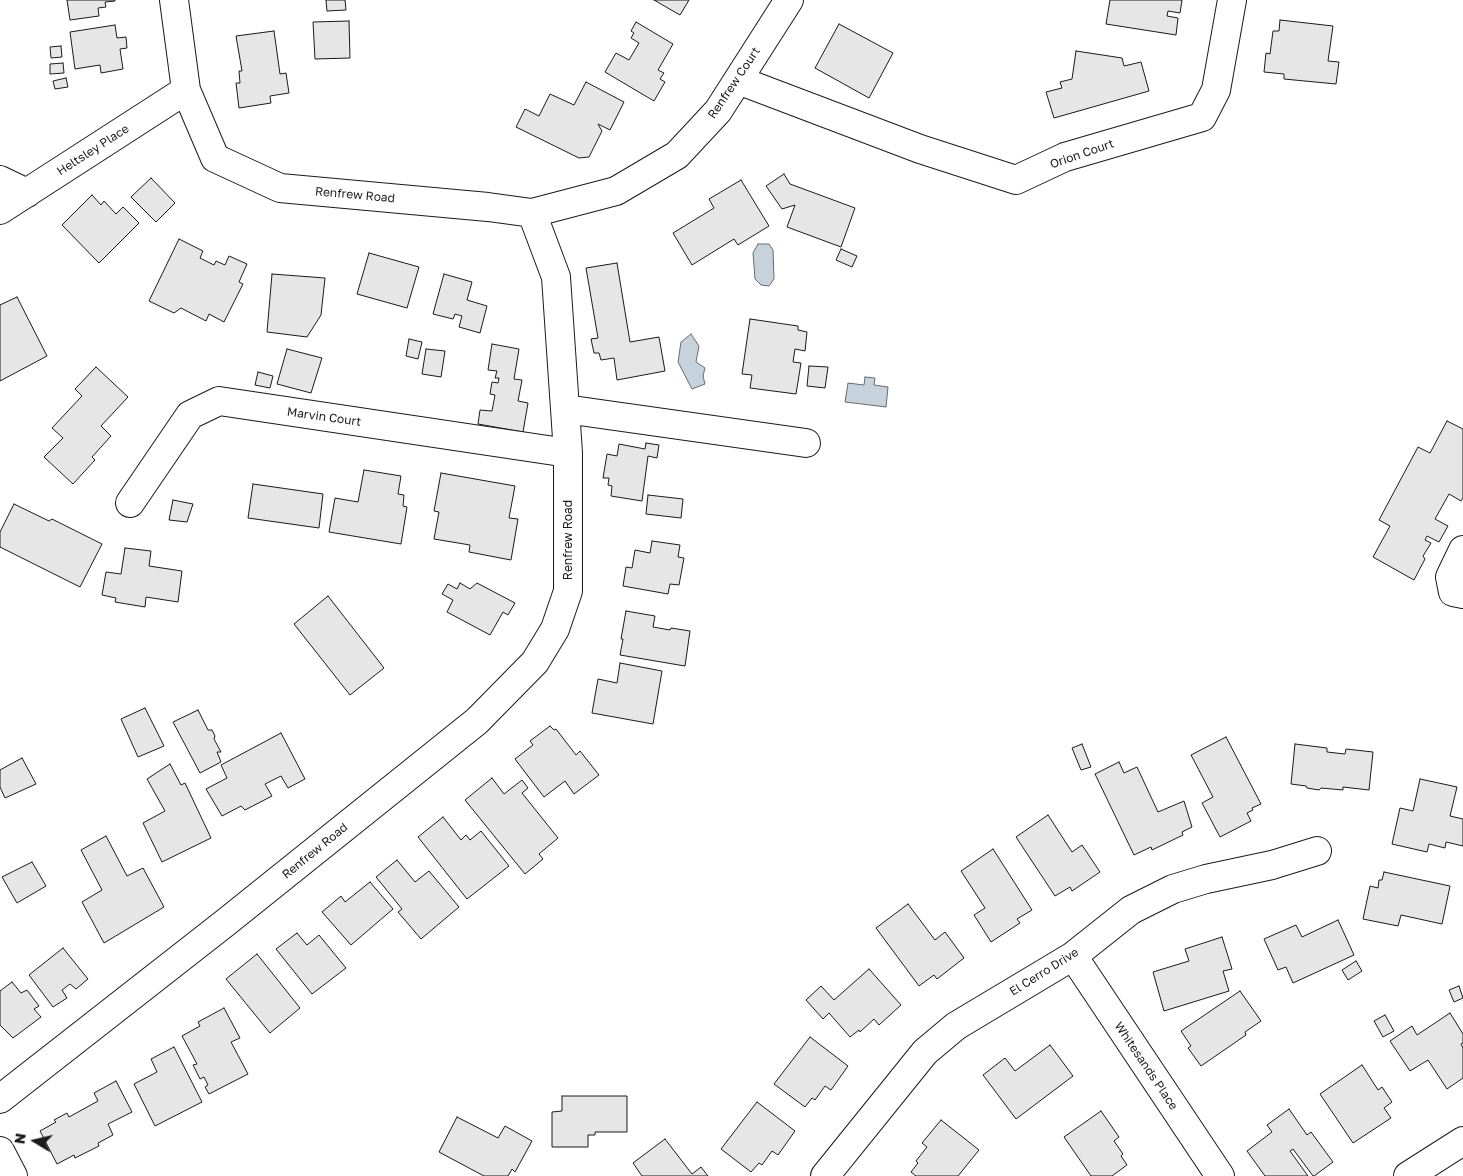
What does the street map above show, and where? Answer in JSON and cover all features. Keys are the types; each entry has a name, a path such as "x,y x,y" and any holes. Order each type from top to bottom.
{"street":[{"name":"Renfrew Road","path":"0,1099 225,923 477,721 535,662 555,629 568,591 568,453 556,277 532,213 478,206 280,188 215,158 186,90 174,0"},
{"name":"Renfrew Court","path":"532,213 616,191 676,155 718,112 789,0"},
{"name":"Orion Court","path":"738,80 920,149 1016,180 1065,157 1202,117 1216,90 1232,0"},
{"name":"Heltsley Place","path":"0,210 186,90"},
{"path":"0,180 27,193"},
{"name":"Marvin Court","path":"130,503 190,415 219,401 568,453"},
{"path":"565,409 806,443"},
{"path":"1463,550 1450,577 1453,592 1463,594"},
{"name":"El Cerro Drive","path":"825,1176 925,1052 956,1026 1073,956 1131,910 1173,889 1206,879 1272,865 1317,851"},
{"name":"Whitesands Place","path":"1073,956 1220,1176"},
{"path":"1408,1176 1463,1141"},
{"path":"0,1151 13,1176"}],"shaded area":[{"path":"758,244 769,244 773,250 774,279 769,286 761,285 755,279 753,253"},
{"path":"691,334 699,346 696,362 705,368 703,376 705,384 692,389 678,362 681,342"},
{"path":"865,377 875,378 874,385 888,387 886,407 845,402 848,383 864,385"}],"building":[{"path":"67,0 115,1 105,2 106,7 98,8 99,16 70,20"},
{"path":"326,0 345,0 346,10 327,11"},
{"path":"654,0 689,0 680,15"},
{"path":"1110,0 1182,0 1180,13 1168,11 1167,16 1178,18 1176,35 1106,24"},
{"path":"1280,20 1333,26 1328,61 1339,62 1336,84 1284,79 1284,74 1264,72 1266,53 1270,54 1273,31 1279,31"},
{"path":"349,21 350,58 315,59 313,22"},
{"path":"636,22 673,44 658,70 664,73 660,79 665,82 654,101 605,72 616,53 629,60 639,43 631,38 634,33 631,31"},
{"path":"839,24 893,53 869,98 815,68"},
{"path":"115,25 117,38 126,37 127,48 120,49 123,69 101,73 100,65 75,69 70,32"},
{"path":"274,31 280,74 286,73 289,93 270,96 271,103 239,108 236,83 240,83 239,71 242,71 236,36"},
{"path":"61,46 62,57 51,58 50,47"},
{"path":"1076,51 1122,58 1124,66 1141,62 1149,91 1054,118 1046,92 1062,88 1060,82 1072,79"},
{"path":"63,63 64,73 50,74 50,64"},
{"path":"66,78 68,87 55,89 53,81"},
{"path":"586,82 624,102 610,130 598,124 602,131 589,157 579,158 516,127 525,109 539,116 550,94 574,105"},
{"path":"784,174 790,184 855,208 841,247 787,227 795,205 782,209 766,186"},
{"path":"151,178 175,203 156,222 131,197"},
{"path":"741,180 769,226 738,245 734,239 692,265 673,233 714,208 709,199"},
{"path":"92,195 101,205 104,201 116,214 123,207 139,223 99,263 62,225"},
{"path":"179,239 203,251 200,258 214,265 216,261 225,265 229,256 247,264 239,282 243,284 224,322 209,314 206,321 181,308 174,313 149,301"},
{"path":"841,249 857,256 852,267 836,260"},
{"path":"369,253 419,267 407,308 357,294"},
{"path":"617,263 630,342 659,337 665,371 617,380 614,358 601,360 599,353 594,353 591,339 598,338 586,268"},
{"path":"272,274 325,278 321,315 307,337 267,332"},
{"path":"444,274 472,282 467,300 487,306 480,333 459,327 462,316 455,314 453,319 433,314"},
{"path":"17,297 47,356 0,381 0,305"},
{"path":"750,319 798,326 798,330 807,332 805,351 795,349 793,362 801,363 796,394 750,388 752,375 742,374"},
{"path":"409,339 422,342 418,359 406,356"},
{"path":"492,344 519,349 514,379 522,380 518,401 528,403 523,432 478,424 480,410 492,411 495,395 490,394 492,382 498,383 499,378 495,378 497,371 488,370"},
{"path":"287,349 322,358 311,393 277,384"},
{"path":"426,349 445,351 441,377 422,374"},
{"path":"809,366 828,367 825,388 807,386"},
{"path":"96,367 128,397 101,426 111,436 92,457 95,460 73,484 44,457 63,438 52,428 82,396 75,389"},
{"path":"258,372 273,376 270,388 255,385"},
{"path":"1447,421 1463,429 1463,498 1461,501 1449,494 1435,519 1448,526 1439,542 1427,536 1425,540 1431,543 1423,556 1425,559 1414,580 1373,557 1390,526 1379,520 1418,447 1430,453"},
{"path":"646,443 659,445 657,458 648,456 642,501 611,496 612,486 608,485 609,478 603,478 607,454 617,456 619,444 645,449"},
{"path":"364,470 401,476 398,494 404,495 403,506 407,507 401,544 329,532 335,498 358,502"},
{"path":"441,473 515,486 509,518 518,519 511,560 469,552 470,545 434,539 439,512 434,511"},
{"path":"253,484 323,494 319,528 248,518"},
{"path":"648,495 683,499 681,518 646,514"},
{"path":"173,500 193,504 187,522 169,520"},
{"path":"14,504 49,521 52,519 102,544 80,587 0,547 0,532"},
{"path":"652,541 680,545 678,557 684,558 679,585 670,584 668,594 623,586 626,567 632,568 635,550 650,553"},
{"path":"125,548 151,551 149,566 182,571 178,602 146,597 145,607 115,602 116,598 102,595 106,572 121,574"},
{"path":"460,583 470,589 477,583 515,603 508,615 503,612 490,635 447,612 453,600 442,594 448,584 457,589"},
{"path":"328,596 384,668 350,695 294,624"},
{"path":"626,611 655,616 653,627 690,631 685,666 620,655"},
{"path":"620,663 662,671 653,724 592,713 598,679 617,683"},
{"path":"145,708 164,746 138,757 121,719"},
{"path":"198,710 208,730 212,730 215,736 214,739 221,752 217,752 221,762 200,773 173,722"},
{"path":"550,726 554,730 556,729 576,755 580,751 599,775 574,794 565,781 544,797 515,759 533,745 530,741"},
{"path":"281,733 305,779 288,788 281,776 265,784 272,796 245,810 241,806 222,816 206,789 227,778 221,765"},
{"path":"1226,737 1261,804 1252,808 1253,810 1247,813 1251,821 1220,837 1202,803 1213,797 1191,755"},
{"path":"1082,744 1091,767 1081,770 1072,748"},
{"path":"1295,744 1327,748 1327,752 1345,754 1346,749 1373,752 1369,790 1343,787 1343,790 1321,788 1319,790 1291,784"},
{"path":"22,758 36,784 5,798 0,787 0,770"},
{"path":"1119,762 1124,773 1137,767 1158,812 1184,801 1192,827 1182,832 1183,835 1152,850 1151,847 1134,855 1095,774"},
{"path":"170,764 181,785 185,783 211,838 162,862 143,823 165,811 147,779"},
{"path":"492,778 504,794 522,780 528,788 522,793 558,838 539,854 543,859 525,874 465,800"},
{"path":"1420,779 1457,787 1450,816 1463,819 1463,846 1446,842 1445,848 1429,844 1427,852 1392,844 1400,808 1413,811"},
{"path":"1048,815 1072,852 1082,845 1100,872 1072,891 1070,887 1055,896 1016,837"},
{"path":"443,817 461,840 466,835 470,840 481,831 509,866 467,899 418,837"},
{"path":"106,836 127,876 143,868 164,907 104,943 82,902 102,890 81,850"},
{"path":"993,849 1032,910 1017,919 1020,923 991,942 974,915 985,908 961,871"},
{"path":"397,860 415,882 429,871 459,907 421,939 398,912 402,909 376,877"},
{"path":"32,862 46,886 17,903 2,877"},
{"path":"1384,872 1450,886 1442,924 1401,915 1398,926 1363,919 1370,886 1378,888 1379,880 1382,880"},
{"path":"370,882 393,909 351,945 322,912 341,896 345,902"},
{"path":"908,904 935,940 945,932 964,958 937,979 934,975 919,986 876,928"},
{"path":"1338,920 1354,955 1293,983 1286,967 1278,970 1264,939 1296,925 1302,937"},
{"path":"297,933 307,945 319,935 346,968 312,994 276,949"},
{"path":"1222,937 1232,969 1223,971 1229,991 1164,1011 1153,972 1189,961 1185,949"},
{"path":"63,948 88,979 76,989 70,984 62,990 67,998 53,1007 29,975"},
{"path":"257,954 300,1008 270,1033 226,979"},
{"path":"1356,961 1362,971 1348,980 1342,970"},
{"path":"869,969 901,1005 879,1025 874,1019 860,1032 859,1030 850,1037 829,1013 823,1019 806,1000 821,986 834,1000"},
{"path":"12,982 21,993 27,990 39,1006 34,1009 41,1017 13,1038 0,1025 0,991"},
{"path":"1459,986 1463,998 1454,1002 1449,990"},
{"path":"1240,991 1261,1021 1245,1032 1246,1035 1201,1066 1188,1048 1191,1046 1181,1031"},
{"path":"224,1008 240,1038 231,1042 248,1074 209,1094 205,1087 208,1085 204,1077 200,1079 193,1065 197,1064 182,1036 200,1026 198,1022"},
{"path":"1450,1013 1463,1034 1463,1043 1461,1044 1463,1048 1463,1078 1447,1089 1428,1060 1410,1071 1390,1041 1412,1026 1417,1035"},
{"path":"1385,1015 1394,1031 1383,1037 1374,1021"},
{"path":"810,1037 848,1066 831,1090 825,1086 815,1100 812,1098 805,1107 774,1084"},
{"path":"1050,1045 1073,1076 1016,1119 983,1075 1005,1058 1015,1071"},
{"path":"174,1047 202,1102 155,1126 134,1084 157,1072 151,1059"},
{"path":"1362,1065 1378,1090 1382,1087 1392,1102 1384,1108 1391,1118 1353,1143 1320,1094"},
{"path":"116,1081 132,1112 108,1124 113,1135 98,1143 99,1146 75,1158 74,1155 57,1164 40,1131 67,1113 69,1117 98,1101 94,1093"},
{"path":"562,1096 627,1096 627,1132 595,1132 595,1135 588,1135 588,1147 552,1147 552,1112 562,1111"},
{"path":"757,1102 795,1131 778,1155 772,1151 762,1165 759,1163 751,1172 721,1149"},
{"path":"1289,1109 1307,1135 1311,1132 1333,1162 1314,1176 1293,1149 1290,1151 1308,1176 1265,1176 1247,1151 1272,1132 1267,1125"},
{"path":"1101,1111 1119,1137 1114,1141 1123,1154 1121,1156 1127,1165 1112,1176 1091,1176 1064,1137"},
{"path":"457,1117 498,1138 505,1126 532,1141 515,1172 512,1169 508,1176 484,1176 439,1152"},
{"path":"941,1120 979,1150 958,1176 916,1176 911,1172 918,1163 916,1161 927,1147 922,1143"},
{"path":"665,1139 692,1174 701,1167 708,1176 642,1176 633,1163"}]}
